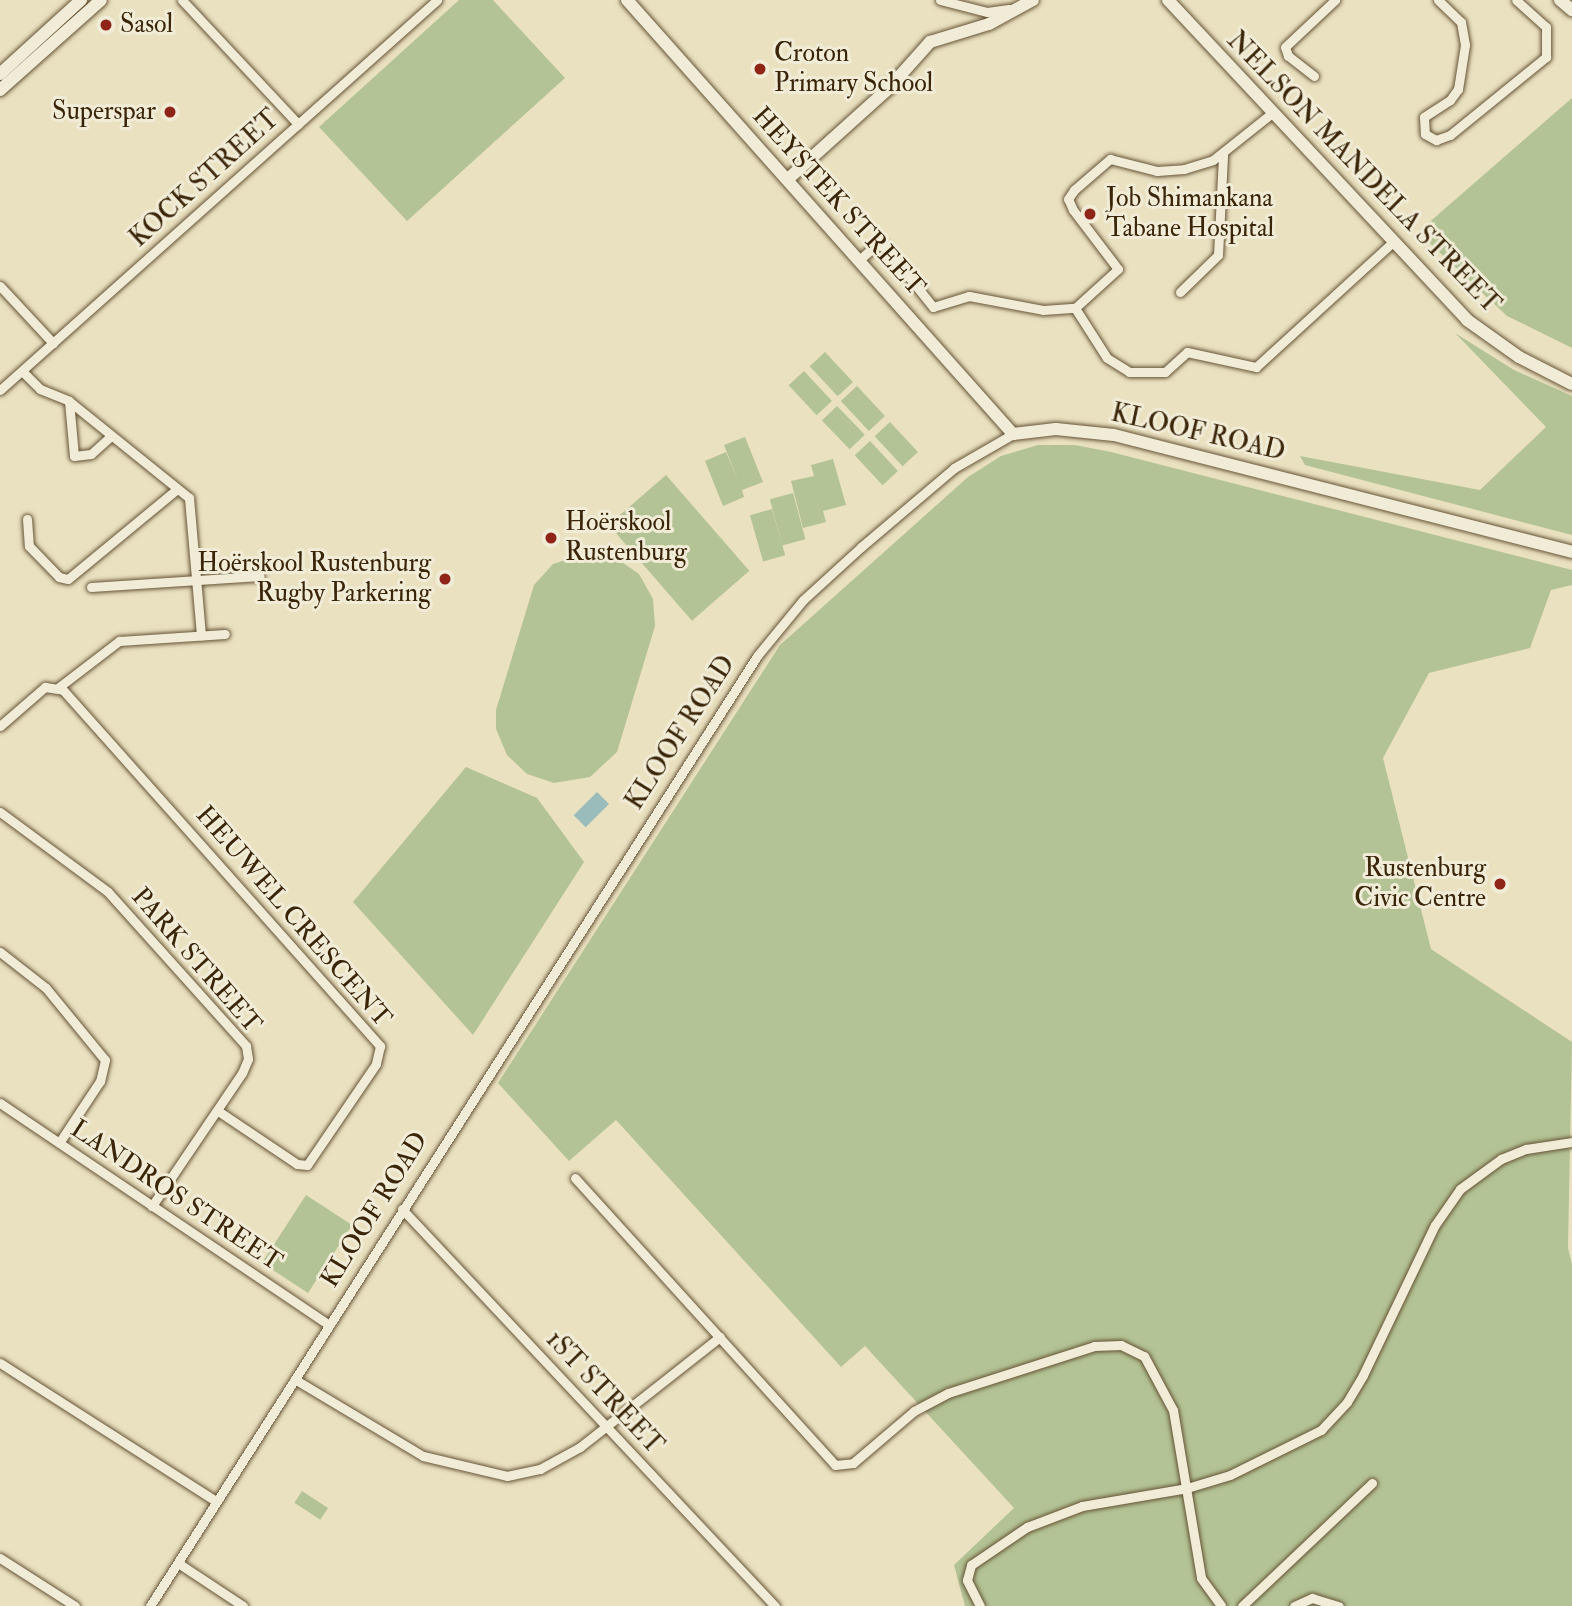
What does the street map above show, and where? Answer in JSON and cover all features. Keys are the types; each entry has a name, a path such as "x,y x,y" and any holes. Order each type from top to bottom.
{"street":[{"path":"0,74 81,0"},
{"path":"0,90 101,0"},
{"path":"182,0 298,124"},
{"name":"KOCK STREET","path":"0,390 437,0"},
{"name":"HEYSTEK STREET","path":"627,0 1013,434"},
{"path":"940,0 987,12 1021,7"},
{"path":"788,179 889,88 930,41 976,29 1033,0"},
{"name":"NELSON MANDELA STREET","path":"1168,0 1393,242 1490,338 1572,384"},
{"path":"1314,76 1288,56 1285,47 1335,0"},
{"path":"1438,0 1461,22 1465,45 1458,89 1450,100 1424,117 1425,134 1436,140 1450,135 1546,57 1546,27 1516,0"},
{"path":"1560,0 1572,10"},
{"path":"859,260 876,245 885,247 933,307 968,296 1043,310 1075,308 1118,270 1073,210 1068,199 1074,190 1110,159 1145,169 1170,170 1223,155 1272,113"},
{"path":"1180,292 1218,255 1223,155"},
{"path":"1075,308 1107,358 1129,372 1164,372 1187,352 1256,366 1393,242"},
{"path":"0,286 53,343"},
{"path":"22,370 40,389 69,401 189,498 201,635"},
{"path":"69,401 74,456 92,454 111,436"},
{"name":"KLOOF ROAD","path":"150,1606 296,1380 402,1209 779,626 861,547 954,468 1013,434 1056,429 1114,435 1572,552"},
{"path":"27,519 29,546 59,577 68,579 177,488"},
{"path":"91,587 260,576"},
{"path":"0,726 46,687 59,687 119,641 225,634"},
{"name":"HEUWEL CRESCENT","path":"59,687 380,1046 376,1063 307,1164 297,1164 218,1111"},
{"name":"PARK STREET","path":"0,812 108,892 242,1041 248,1053 246,1065 218,1111 152,1206"},
{"path":"0,952 46,988 105,1060 100,1081 60,1143"},
{"name":"LANDROS STREET","path":"0,1103 329,1325"},
{"path":"980,1606 968,1572 1000,1542 1082,1506 1186,1488 1272,1458 1321,1430 1347,1402 1363,1375 1435,1225 1460,1189 1501,1159 1526,1149 1572,1142"},
{"path":"575,1178 830,1461 842,1466 859,1459 914,1411 948,1393 1094,1346 1132,1348 1151,1364 1173,1410 1201,1578 1221,1606"},
{"name":"1ST STREET","path":"402,1209 775,1606"},
{"path":"296,1380 423,1456 491,1474 540,1469 608,1428 720,1336"},
{"path":"0,1363 216,1501"},
{"path":"1242,1606 1372,1483"},
{"path":"0,1558 75,1606"},
{"path":"178,1563 243,1606"},
{"path":"1294,1606 1312,1598 1339,1606"}],"green space":[{"path":"459,0 493,0 565,78 407,221 319,127"},
{"path":"1572,98 1572,348 1507,316 1418,232"},
{"path":"1455,333 1514,370 1572,396 1572,535 1305,465 1300,456 1480,490 1546,427"},
{"path":"825,352 853,382 838,396 810,366"},
{"path":"804,371 832,401 817,415 789,385"},
{"path":"857,386 885,416 869,431 841,401"},
{"path":"837,406 865,435 850,449 822,421"},
{"path":"890,422 918,452 903,466 875,436"},
{"path":"745,437 763,482 742,490 744,497 723,506 705,461 726,452 738,480 724,445"},
{"path":"870,441 898,471 883,485 855,455"},
{"path":"1038,445 1075,445 1111,452 1572,570 1572,585 1551,590 1530,648 1429,673 1383,758 1431,949 1572,1042 1568,1248 1572,1264 1572,1606 965,1606 954,1565 1014,1508 865,1346 841,1367 616,1120 569,1161 498,1083 780,645 968,477 1001,456"},
{"path":"833,459 846,505 823,511 826,522 803,528 791,481 814,476 811,465"},
{"path":"666,475 749,571 692,621 609,525"},
{"path":"793,493 805,539 782,546 770,499"},
{"path":"772,509 785,555 763,561 750,515"},
{"path":"588,553 616,558 639,574 653,599 655,626 617,752 590,777 554,783 527,774 507,755 496,729 496,710 534,585 553,564"},
{"path":"466,767 537,798 584,862 473,1035 353,902"},
{"path":"306,1195 352,1225 308,1293 262,1263"},
{"path":"302,1491 328,1508 320,1520 294,1503"}],"water":[{"path":"597,792 609,804 586,827 574,815"}],"place":[{"name":"Sasol","path":"106,25"},
{"name":"Croton Primary School","path":"760,69"},
{"name":"Superspar","path":"170,112"},
{"name":"Job Shimankana Tabane Hospital","path":"1090,214"},
{"name":"Hoërskool Rustenburg","path":"551,538"},
{"name":"Hoërskool Rustenburg Rugby Parkering","path":"445,579"},
{"name":"Rustenburg Civic Centre","path":"1500,884"}]}
